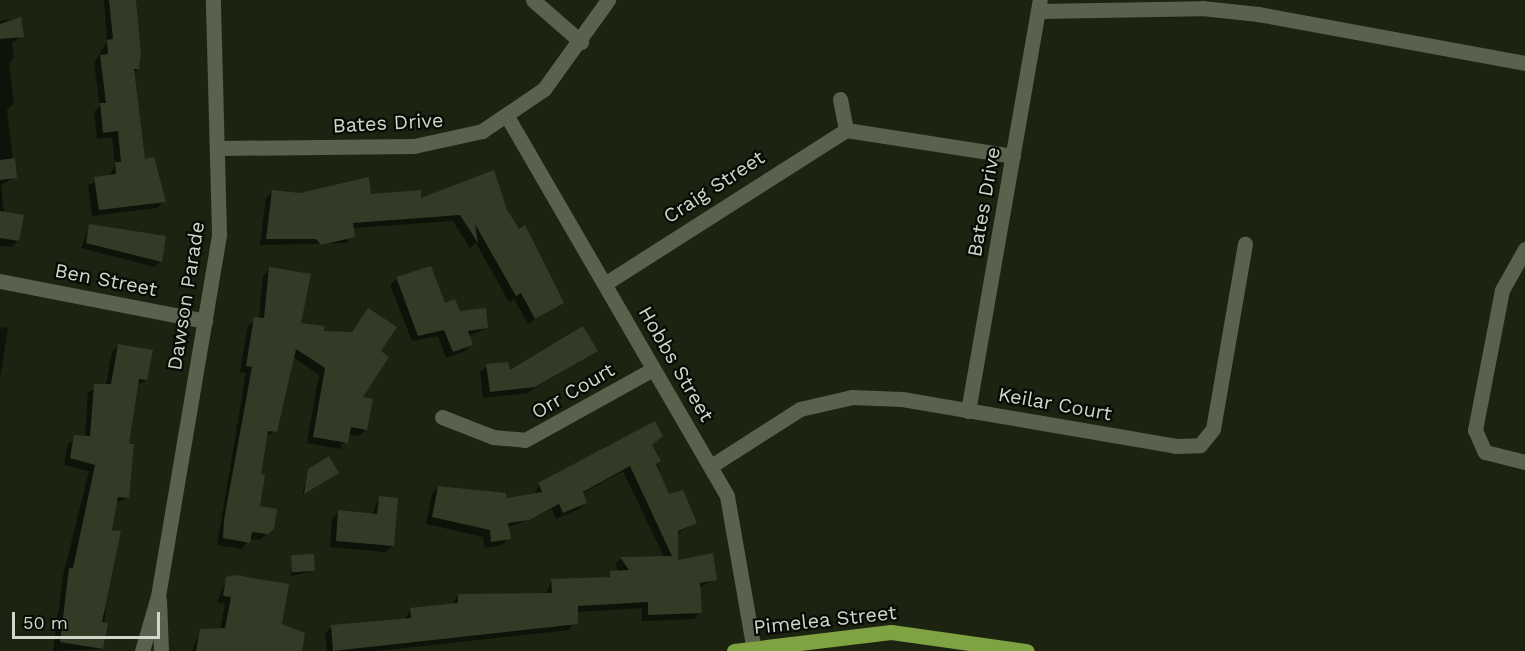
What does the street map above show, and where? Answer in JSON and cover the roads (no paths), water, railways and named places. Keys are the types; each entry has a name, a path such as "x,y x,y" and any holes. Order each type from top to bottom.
{"main road":[{"name":"Pimelea Street","path":"734,651 891,633 1027,651"}],"street":[{"name":"Dawson Parade","path":"142,651 158,596 219,234 213,0"},
{"path":"533,0 581,42"},
{"name":"Bates Drive","path":"218,148 438,144 508,118 544,89 581,42 608,0"},
{"name":"Bates Drive","path":"968,411 1039,5"},
{"path":"1039,5 1202,8 1525,63"},
{"path":"840,99 846,130 1013,156"},
{"name":"Hobbs Street","path":"508,118 711,466 731,511 754,650"},
{"name":"Craig Street","path":"606,283 846,130"},
{"name":"Keilar Court","path":"711,466 779,421 830,400 881,397 1176,446 1204,443 1213,429 1245,244"},
{"path":"1525,251 1502,290 1475,430 1485,452 1525,462"},
{"name":"Ben Street","path":"0,281 205,321"},
{"name":"Orr Court","path":"442,417 494,437 525,440 653,369"},
{"name":"Dawson Parade","path":"158,596 161,651"}]}
